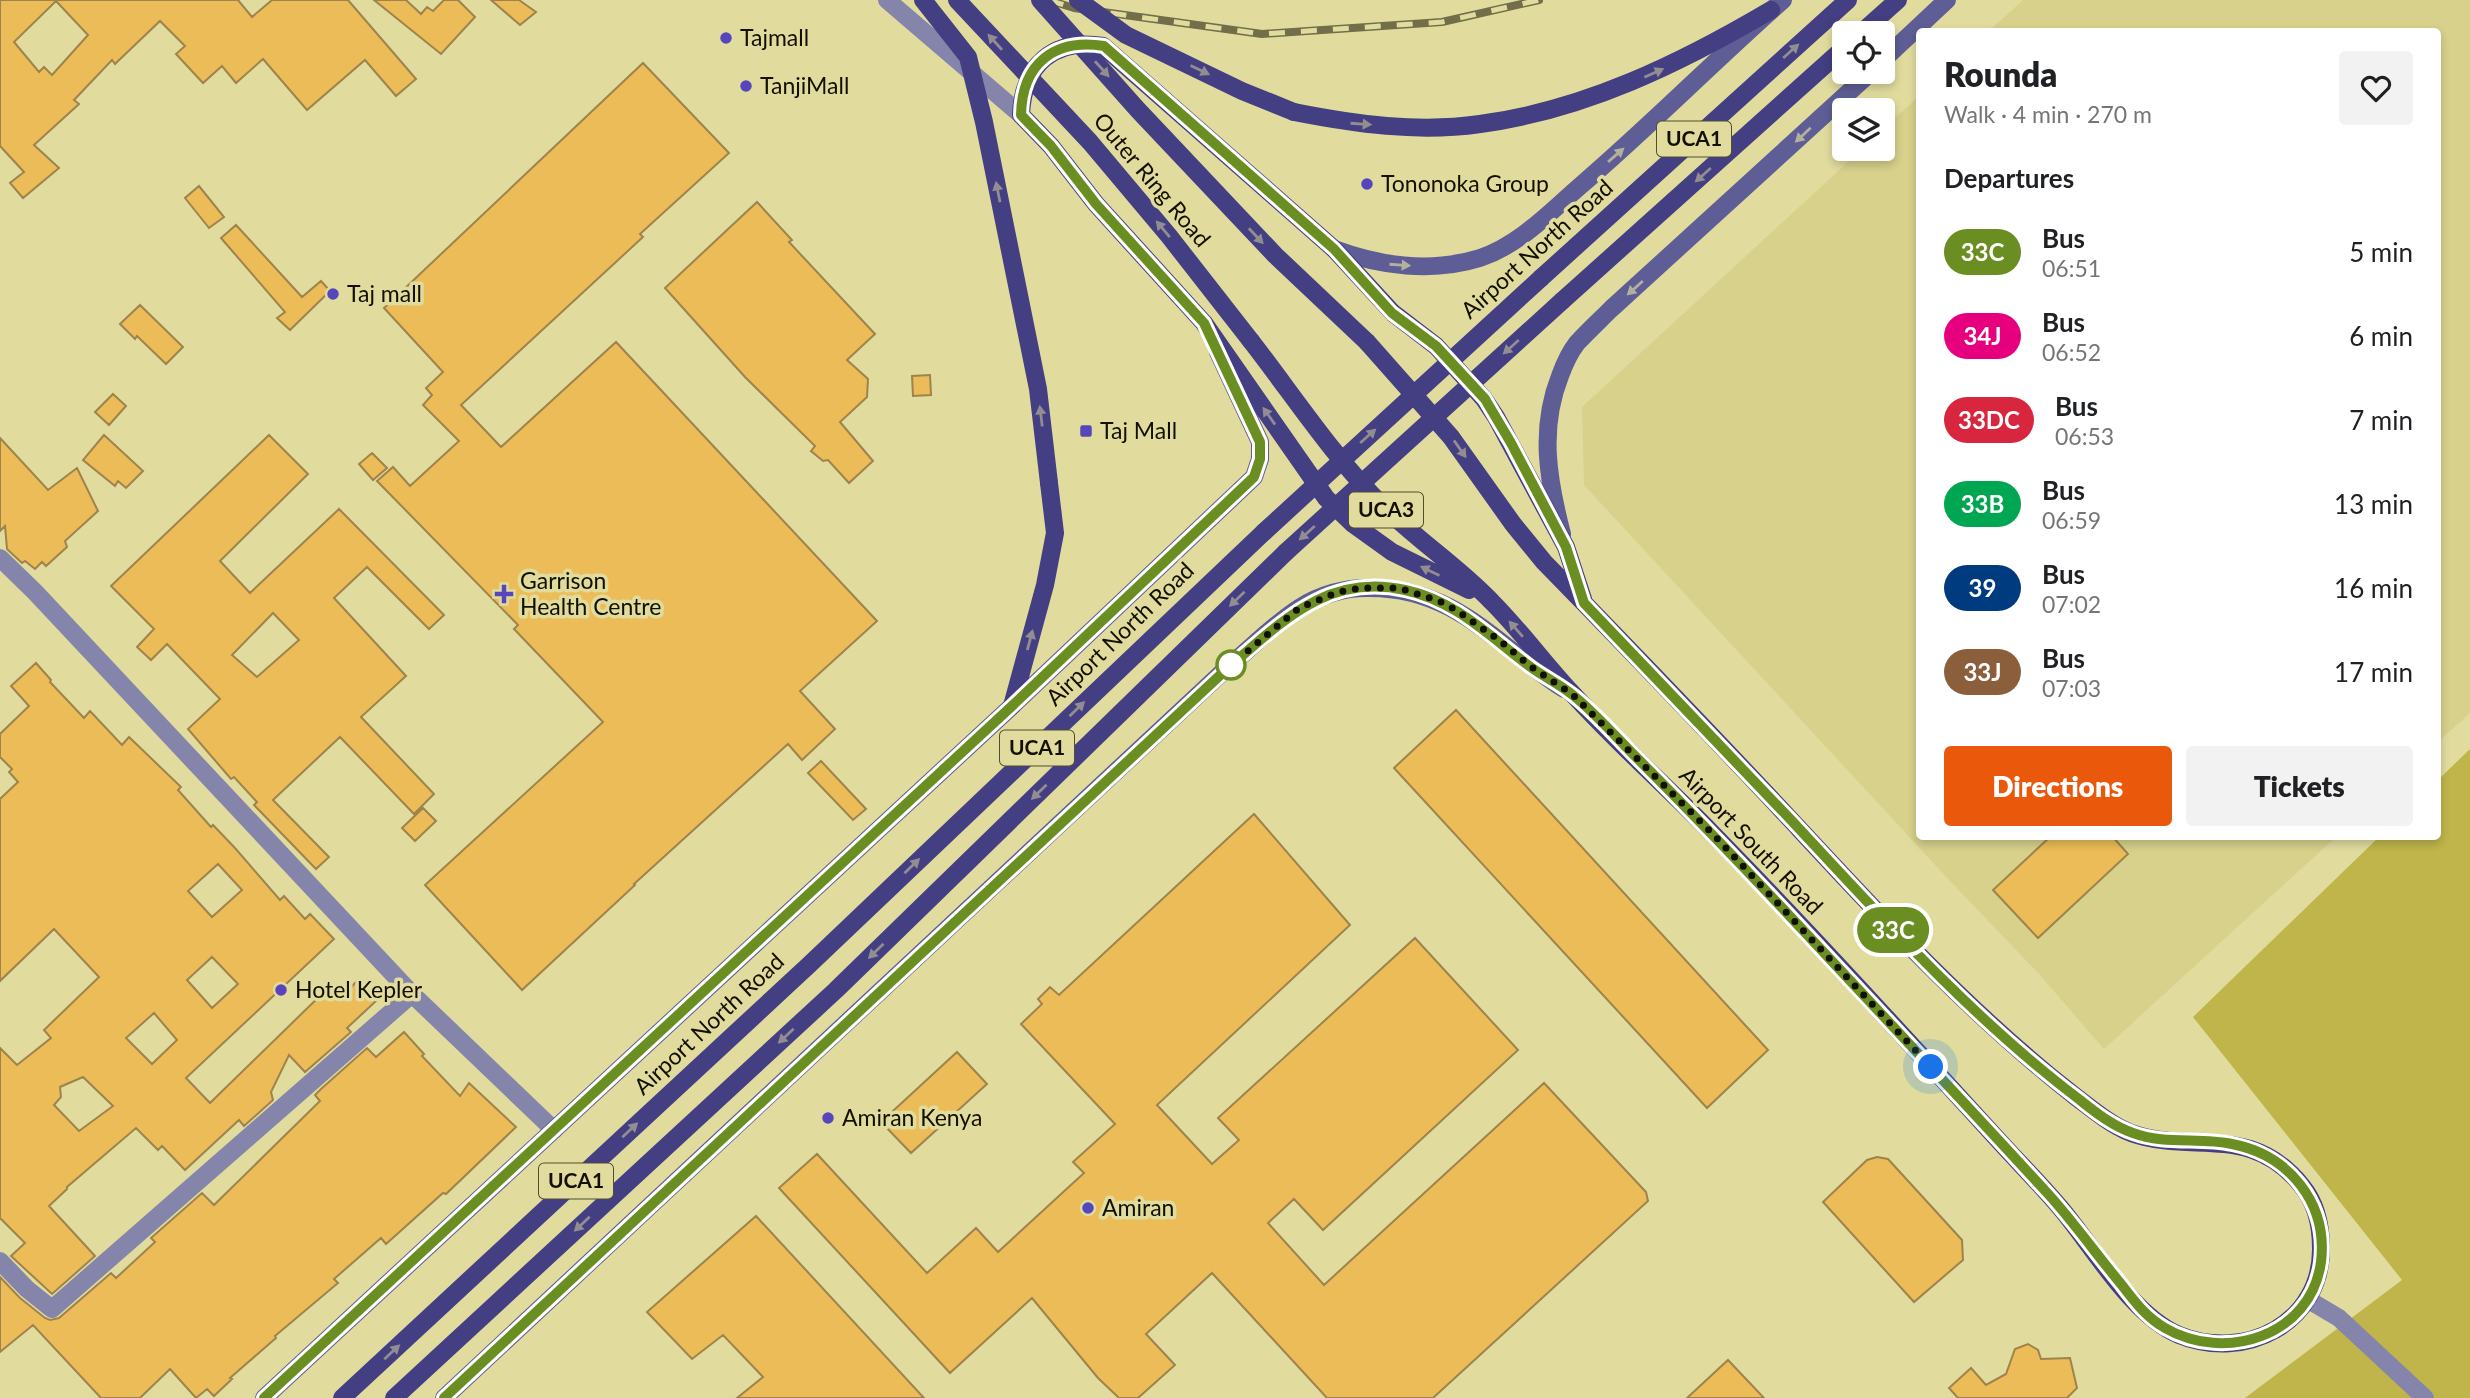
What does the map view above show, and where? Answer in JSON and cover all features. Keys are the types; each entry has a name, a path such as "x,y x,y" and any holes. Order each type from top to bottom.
{"main road":[{"path":"923,0 968,57 984,122 1038,389 1055,533 1045,585 1012,706"},
{"name":"Outer Ring Road","path":"957,0 1090,142 1169,236 1299,402"},
{"name":"Outer Ring Road","path":"1040,0 1138,110 1275,255 1367,342"},
{"path":"1078,0 1126,34 1242,91 1294,112 1353,123 1429,127 1478,125 1586,99 1646,77 1689,57 1777,5"},
{"name":"Airport North Road","path":"342,1398 810,964 1264,532 1848,0"},
{"path":"1874,21 1898,0"},
{"path":"1917,28 1947,0"},
{"name":"Airport North Road","path":"1334,249 1368,260 1416,266 1461,262 1482,257 1502,247 1528,232 1777,5"},
{"path":"1895,49 1916,29"},
{"name":"UCA1","path":"1204,323 1096,204 1051,146 1021,115 1024,90 1034,71 1046,56 1059,48 1087,43 1104,46 1334,249"},
{"name":"UCA1","path":"394,1398 836,990 1286,552 1832,59"},
{"name":"UCA1","path":"1566,547 1552,493 1547,464 1547,438 1549,409 1576,345 1611,309 1858,84"},
{"path":"1334,249 1392,313 1436,346 1485,399 1566,547 1584,603"},
{"path":"1204,323 1319,488 1353,524 1392,552 1491,601"},
{"name":"Airport North Road","path":"264,1398 1012,706 1254,477 1260,459 1260,442 1204,323"},
{"name":"Airport South Road","path":"1299,402 1377,501 1491,601 1572,694 1712,833 1931,1067 2063,1210 2145,1314 2184,1337 2209,1343 2236,1343 2271,1334 2303,1306 2314,1287 2321,1263 2321,1238 2317,1215 2307,1191 2288,1171 2261,1154 2229,1143 2162,1140 2134,1134 2110,1123 1978,1014 1895,931 1544,562 1513,524 1451,436 1367,342"},
{"name":"UCA1","path":"444,1398 1220,675 1299,608 1329,595 1362,588 1399,588 1416,593 1463,614 1530,666 1572,694"},
{"path":"327,1398 357,1384"}],"street":[{"path":"887,0 1021,115"},
{"path":"0,558 412,994 554,1130"},
{"path":"0,1261 27,1289 52,1309 412,994"},
{"path":"2307,1299 2339,1318 2425,1398"}],"shaded area":[{"path":"2023,0 2470,0 2470,713 2441,739 2441,28 1992,28"},
{"path":"1916,99 1916,840 2333,840 2104,1049 2039,974 1584,485 1582,407 1849,161 1895,161 1895,118"},
{"path":"2470,749 2470,1398 2245,1398 2402,1280 2193,1017 2376,840 2441,840 2441,777"}],"building":[{"path":"0,0 238,0 252,17 272,0 348,0 416,79 396,96 365,60 307,110 263,59 236,83 222,66 203,83 176,54 185,46 160,21 115,64 112,60 74,100 79,104 34,145 59,168 23,198 10,183 24,172 0,146","holes":["56,1 88,35 52,75 44,67 39,72 14,42"]},
{"path":"374,0 406,0 421,14 427,7 433,11 444,0 458,0 475,17 441,54"},
{"path":"491,0 519,0 536,12 520,25"},
{"path":"643,63 729,153 640,234 643,237 461,405 501,447 616,342 877,621 800,691 835,729 802,760 788,744 522,990 425,885 603,722 514,629 518,625 377,481 393,467 410,486 459,441 423,405 432,395 426,388 443,372 384,308"},
{"path":"199,186 224,217 209,228 185,198"},
{"path":"757,202 792,240 789,242 875,334 847,360 868,379 867,397 840,422 873,461 849,483 828,460 823,461 811,451 815,446 745,377 665,288"},
{"path":"236,225 302,297 321,281 330,291 290,330 277,318 285,312 221,238"},
{"path":"140,305 183,347 166,364 120,324"},
{"path":"930,375 931,395 913,396 912,376"},
{"path":"113,394 126,406 109,425 95,412"},
{"path":"104,435 143,471 126,488 118,481 115,486 83,460"},
{"path":"269,435 308,474 220,561 250,593 339,509 444,615 429,629 367,567 334,598 406,676 361,717 434,794 414,814 340,737 273,800 329,857 316,869 254,805 257,802 234,777 231,779 188,729 220,699 167,644 151,660 137,647 154,629 111,586","holes":["273,613 299,640 257,677 232,655"]},
{"path":"0,438 48,490 77,468 98,511 65,541 67,547 46,566 42,562 35,569 25,561 22,563 7,549 5,526 0,531"},
{"path":"372,453 387,468 373,480 359,464"},
{"path":"36,663 84,718 90,711 122,745 129,737 181,787 178,790 211,827 213,825 235,848 280,900 284,896 305,919 310,914 334,939 186,1078 210,1103 327,989 339,1000 356,982 376,1001 347,1028 351,1032 305,1072 289,1055 271,1092 273,1100 244,1126 239,1120 185,1170 162,1146 158,1150 136,1128 67,1187 49,1206 95,1256 52,1294 11,1256 25,1243 0,1218 0,1048 17,1065 51,1038 44,1030 99,977 54,929 0,981 0,799 18,782 9,772 12,769 0,757 0,734 29,706 11,686","holes":["218,864 242,890 212,917 188,891","212,957 238,984 212,1008 187,980","154,1013 177,1040 152,1064 126,1038","83,1077 113,1106 79,1131 54,1105 61,1097 60,1087"]},
{"path":"1456,710 1768,1050 1707,1108 1394,768"},
{"path":"821,761 866,809 853,820 808,773"},
{"path":"423,808 436,821 415,841 402,828"},
{"path":"1254,814 1350,925 1157,1105 1212,1164 1239,1140 1218,1118 1415,938 1518,1050 1323,1230 1294,1199 1268,1223 1324,1285 1544,1083 1646,1192 1648,1201 1433,1398 1327,1398 1212,1273 1146,1334 1175,1365 1138,1398 1119,1398 1098,1378 1032,1298 950,1373 779,1188 817,1154 927,1273 976,1228 998,1252 1084,1173 1073,1162 1115,1124 1021,1024 1042,1004 1038,999 1050,987 1059,995"},
{"path":"2047,840 2116,840 2128,854 2038,938 1993,890"},
{"path":"404,1032 424,1054 422,1056 460,1096 469,1083 516,1127 446,1194 443,1193 386,1244 381,1238 334,1279 338,1283 275,1336 276,1338 230,1378 232,1379 214,1396 207,1389 196,1398 170,1369 140,1398 101,1398 33,1325 0,1352 0,1277 45,1318 59,1318 111,1273 116,1278 155,1242 151,1238 202,1193 214,1205 320,1101 315,1095 321,1089 367,1048 376,1057"},
{"path":"957,1052 987,1084 911,1153 881,1122"},
{"path":"1877,1157 1888,1159 1962,1240 1963,1260 1914,1302 1823,1202 1867,1160"},
{"path":"756,1216 924,1398 737,1398 763,1377 723,1335 692,1359 647,1312"},
{"path":"2028,1344 2038,1350 2041,1359 2070,1358 2077,1388 2067,1398 1958,1398 1949,1388 1971,1368 1986,1385 2006,1374 2015,1349"},
{"path":"1728,1360 1764,1398 1687,1398"}],"railway":[{"path":"1048,0 1074,8 1262,34 1442,22 1539,0"}],"bus line":[{"name":"33C","path":"264,1398 1012,706 1254,477 1260,459 1260,442 1204,323 1096,204 1051,146 1021,115 1024,90 1034,71 1046,56 1072,44 1104,46 1334,249 1392,313 1436,346 1485,399 1511,443 1566,547 1584,603 1895,931 1978,1014 2110,1123 2134,1134 2162,1140 2229,1143 2250,1149 2272,1160 2288,1171 2307,1191 2317,1215 2321,1238 2321,1263 2314,1287 2303,1306 2271,1334 2236,1343 2209,1343 2184,1337 2163,1327 2145,1314 2063,1210 1895,1028 1712,833 1572,694 1530,666 1470,618 1439,601 1399,588 1362,588 1338,592 1299,608 1230,666 444,1398"}],"place":[{"name":"Tajmall","path":"726,38"},
{"name":"TanjiMall","path":"746,86"},
{"name":"Tononoka Group","path":"1367,184"},
{"name":"Taj mall","path":"333,294"},
{"name":"Taj Mall","path":"1086,431"},
{"name":"Garrison Health Centre","path":"504,594"},
{"name":"Hotel Kepler","path":"281,990"},
{"name":"Amiran Kenya","path":"828,1118"},
{"name":"Amiran","path":"1088,1208"}],"route":[{"path":"1231,665 1299,608 1338,592 1362,588 1399,588 1439,601 1470,618 1530,666 1572,694 1712,833 1931,1067"}]}
